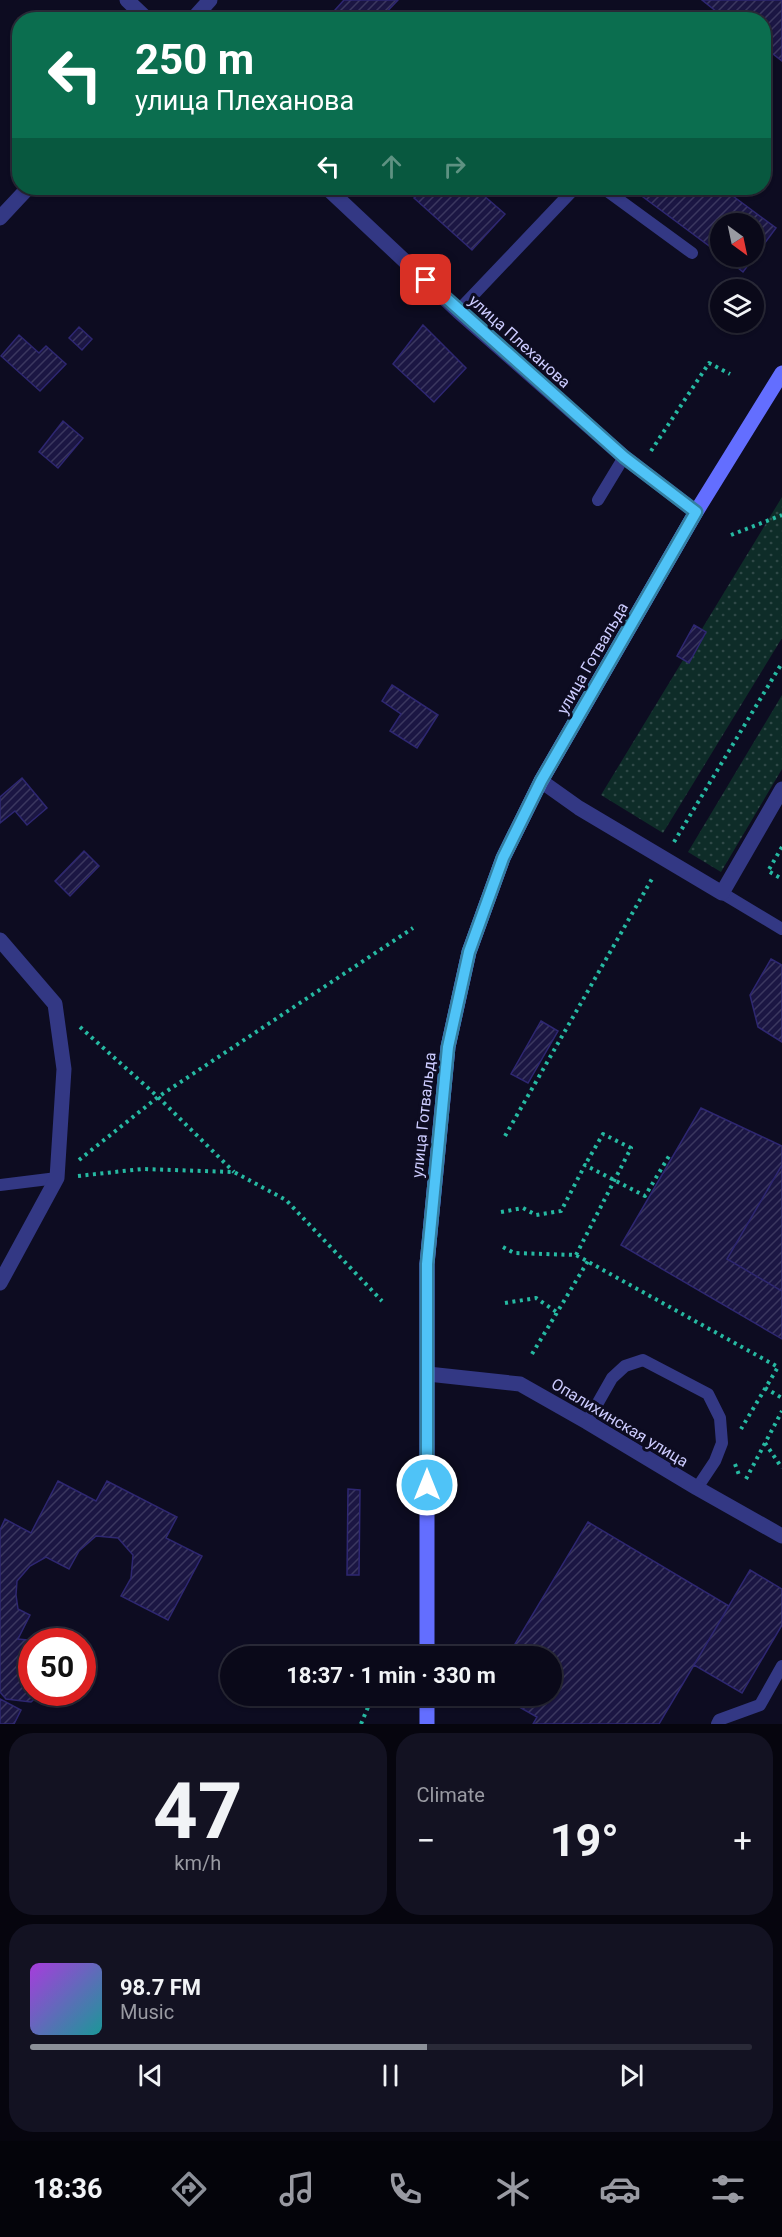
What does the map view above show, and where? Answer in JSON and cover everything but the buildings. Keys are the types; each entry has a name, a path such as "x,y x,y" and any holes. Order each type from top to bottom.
{"main road":[{"name":"улица Готвальда","path":"427,1646 427,1264 448,1047 469,952 503,858 541,781 696,512 782,373"},
{"path":"427,1706 427,1724"}],"street":[{"path":"127,0 140,12"},
{"path":"199,12 210,0"},
{"path":"0,218 21,195"},
{"name":"улица Плеханова","path":"334,195 458,311 624,457 696,512"},
{"path":"541,781 579,808 722,893 782,789"},
{"path":"0,940 55,1004 64,1069 57,1178 0,1282"},
{"name":"Опалихинская улица","path":"428,1374 520,1384 782,1536"}],"lane":[{"path":"458,311 568,195"},
{"path":"613,195 692,253"},
{"path":"597,500 624,457"},
{"path":"722,893 782,929"},
{"path":"0,1185 57,1178"},
{"path":"588,1422 612,1378 625,1366 643,1360 708,1394 720,1418 722,1443 715,1461 697,1488"},
{"path":"717,1724 719,1720 760,1705 782,1666"}],"path":[{"path":"639,470 709,363 730,374"},
{"path":"731,535 782,514"},
{"path":"505,1136 664,857 782,663"},
{"path":"782,847 768,871 782,879"},
{"path":"57,1178 158,1097 413,928"},
{"path":"55,1004 158,1097 234,1172 286,1200 382,1301"},
{"path":"501,1212 522,1208 536,1215 561,1210 603,1134 631,1148 576,1255"},
{"path":"585,1165 645,1196 669,1156"},
{"path":"57,1178 142,1169 234,1172"},
{"path":"503,1248 514,1253 576,1255 778,1367 740,1432"},
{"path":"532,1354 588,1261"},
{"path":"505,1303 536,1298 558,1313"},
{"path":"765,1388 782,1398"},
{"path":"746,1479 782,1410"},
{"path":"765,1443 782,1467"},
{"path":"732,1458 739,1475"},
{"path":"361,1724 368,1706"}],"green space":[{"path":"782,497 782,638 663,833 601,795"},
{"path":"782,695 782,769 721,872 688,852"}],"route":[{"path":"426,280 624,457 696,512 541,781 503,858 469,952 448,1047 427,1264 427,1485"}]}
